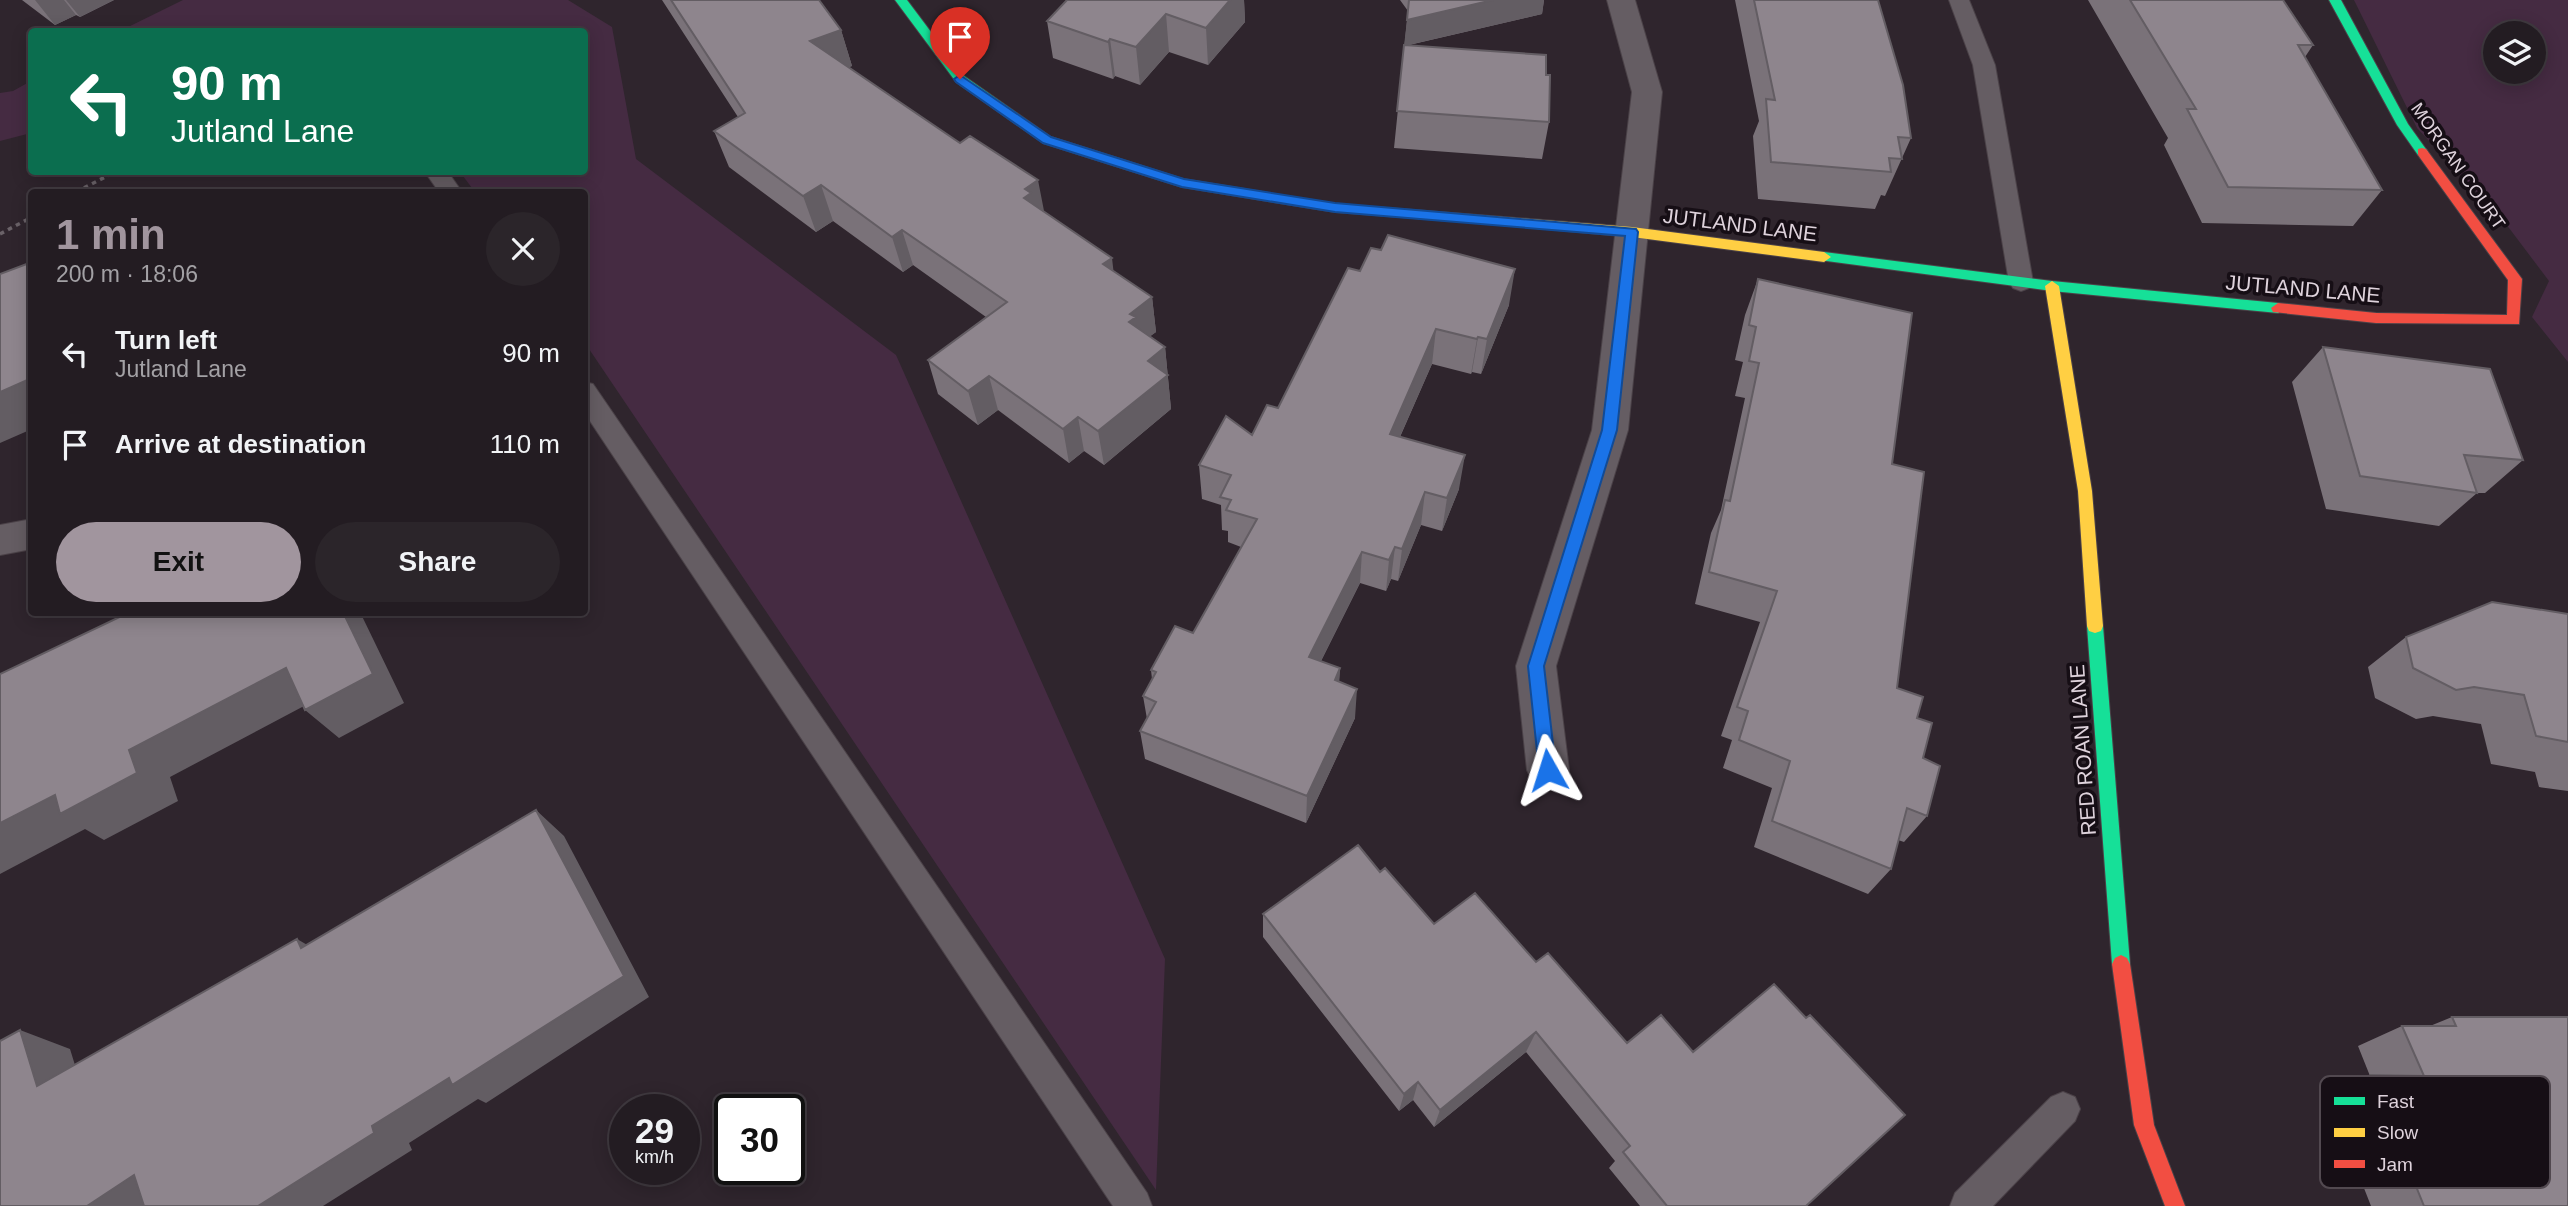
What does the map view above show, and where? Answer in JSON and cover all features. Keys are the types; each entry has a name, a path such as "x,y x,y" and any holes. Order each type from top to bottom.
{"street":[{"name":"JUTLAND LANE","path":"901,0 960,79 1047,140 1182,183 1335,208 1632,232 2052,286 2376,318 2514,320"},
{"path":"1548,770 1536,666 1610,430 1647,92 1621,0"},
{"name":"MORGAN COURT","path":"2335,0 2403,125 2515,279 2514,320"},
{"name":"RED ROAN LANE","path":"2052,286 2085,491 2118,945 2144,1125 2175,1206"},
{"path":"0,540 28,535"}],"lane":[{"path":"1959,0 1984,65 2021,282"},
{"path":"588,397 1134,1206"},
{"path":"1968,1206 2063,1109"}],"path":[{"path":"82,189 109,175"},
{"path":"0,234 28,219"}],"shaded area":[{"path":"183,0 568,0 612,27 636,159 896,355 1165,959 1156,1190 588,347 588,189 473,189 462,175 588,175 588,28 126,28"},
{"path":"2354,0 2568,0 2568,362 2532,317 2549,281 2503,220 2417,128"},
{"path":"28,83 28,134 0,141 0,93 13,91"}],"building":[{"path":"671,0 819,0 841,30 810,41 960,143 970,136 1038,180 1025,189 1031,193 1024,198 1112,258 1103,264 1152,297 1130,314 1136,317 1129,322 1165,347 1148,361 1168,375 1098,431 1078,417 1063,429 989,376 968,391 928,360 1007,302 902,230 892,237 821,185 803,196 714,131 745,113"},
{"path":"1067,0 1230,0 1206,28 1166,14 1136,47 1110,39 1108,42 1047,21"},
{"path":"1409,0 1493,0 1407,20"},
{"path":"1754,0 1878,0 1903,85 1911,138 1898,137 1902,159 1889,158 1891,172 1771,162 1766,99 1775,100"},
{"path":"2130,0 2283,0 2313,45 2298,45 2382,190 2228,187 2187,109 2196,109"},
{"path":"1404,45 1546,55 1546,75 1550,75 1549,122 1397,111"},
{"path":"1388,235 1515,269 1487,339 1436,329 1390,434 1465,455 1447,498 1425,492 1402,549 1395,547 1389,560 1362,552 1309,657 1340,668 1335,680 1357,689 1307,796 1140,731 1156,702 1143,696 1156,672 1151,670 1175,626 1193,633 1257,519 1226,510 1231,500 1220,497 1231,475 1199,465 1226,416 1252,435 1267,405 1278,408 1348,268 1360,271 1371,248 1381,250"},
{"path":"28,264 28,380 0,392 0,274"},
{"path":"1758,279 1912,313 1892,464 1924,472 1897,688 1923,697 1917,718 1932,723 1923,758 1940,766 1927,816 1907,808 1891,869 1772,821 1790,761 1739,740 1748,711 1737,707 1777,591 1709,572 1725,500 1730,501 1759,363 1749,361 1756,327 1749,325"},
{"path":"2323,347 2490,369 2523,460 2464,455 2477,493 2360,476"},
{"path":"2492,602 2568,614 2568,742 2536,736 2524,695 2474,687 2456,690 2413,668 2406,637"},
{"path":"122,616 345,616 373,674 305,710 286,668 129,750 137,773 60,814 55,795 0,823 0,674"},
{"path":"536,810 624,976 452,1085 449,1078 372,1126 374,1133 258,1206 144,1206 134,1175 87,1206 0,1206 0,1041 20,1030 37,1086 297,939 301,948"},
{"path":"1358,845 1380,872 1385,868 1434,924 1475,893 1536,962 1548,953 1627,1043 1661,1015 1693,1052 1774,984 1806,1018 1810,1015 1905,1115 1806,1206 1667,1206 1623,1152 1630,1146 1536,1032 1440,1110 1418,1082 1404,1094 1263,914"},
{"path":"2452,1017 2568,1017 2568,1206 2424,1206 2417,1188 2550,1188 2550,1076 2424,1076 2402,1026 2456,1026"}],"traffic: fast":[{"path":"901,0 960,79 1047,140 1182,183 1335,208 1452,217"},
{"path":"2335,0 2403,125 2422,152"},
{"path":"1824,257 2052,286 2278,308"},
{"path":"2095,626 2121,964"}],"traffic: slow":[{"path":"1452,217 1632,232 1824,257"},
{"path":"2052,286 2085,491 2095,626"}],"traffic: jam":[{"path":"2278,308 2376,318 2514,320 2515,279 2422,152"},
{"path":"2121,964 2144,1125 2175,1206"}],"route":[{"path":"960,79 1047,140 1182,183 1335,208 1632,232 1610,430 1536,666 1548,770"}]}
